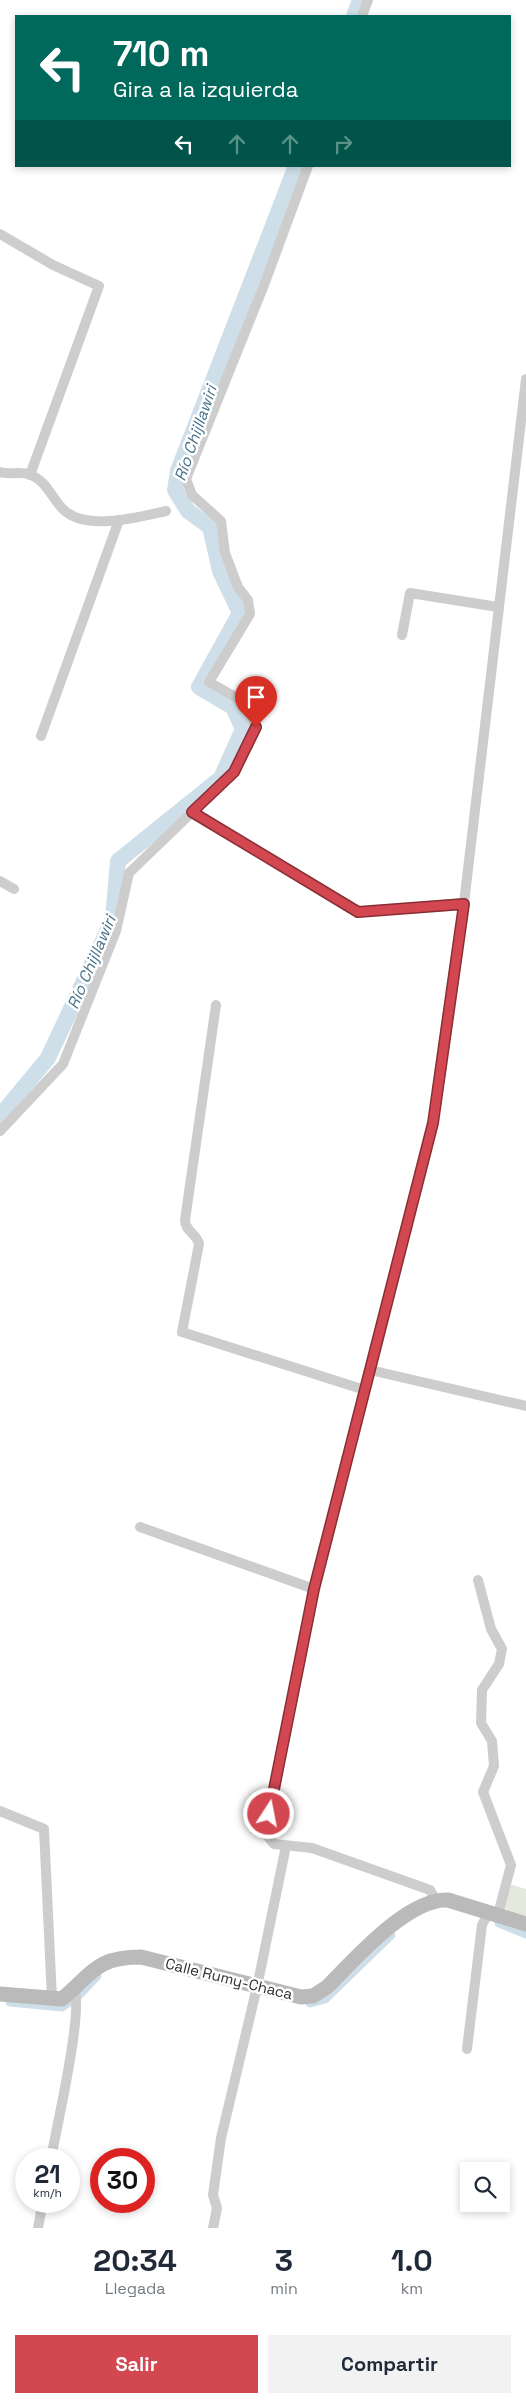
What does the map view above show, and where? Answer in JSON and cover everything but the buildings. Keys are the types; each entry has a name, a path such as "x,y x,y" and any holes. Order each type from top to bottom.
{"street":[{"path":"362,15 368,0"},
{"path":"0,1131 63,1064 116,931 129,873 234,772 256,727 246,703 209,682 250,614 248,600 238,587 225,553 221,521 192,495 186,479 264,285 308,167"},
{"path":"0,234 53,265 99,286 30,474"},
{"path":"526,379 525,404 498,607 464,904 433,1123 314,1589 266,1833 274,1844 312,1848 430,1890 436,1900 448,1900 526,1924"},
{"path":"0,472 30,474 48,488 64,511 80,520 120,520 166,511"},
{"path":"41,736 120,520"},
{"path":"402,635 410,593 498,607"},
{"path":"192,812 358,912 464,904"},
{"path":"0,881 14,889"},
{"path":"216,1005 185,1220 187,1229 198,1238 198,1244 182,1332 365,1390"},
{"path":"370,1370 526,1406"},
{"path":"140,1527 314,1589"},
{"path":"467,2049 482,1925 493,1913 511,1865 483,1792 494,1766 492,1741 481,1723 482,1690 499,1664 502,1649 492,1630 478,1580"},
{"path":"0,1811 44,1829 52,1999 0,1994"},
{"path":"213,2228 216,2208 213,2195 221,2138 256,1992 286,1846"},
{"name":"Calle Rumy-Chaca","path":"52,1999 62,1999 75,1994 88,1974 105,1961 121,1957 141,1957 256,1992 301,1997 313,1996 327,1987 407,1912 436,1900"},
{"path":"53,2148 75,2030 75,1994"},
{"path":"38,2228 41,2213"}],"shaded area":[{"path":"509,1884 526,1889 526,1919 503,1911"}],"waterway":[{"name":"Río Chijllawiri","path":"354,15 360,0"},
{"name":"Río Chijllawiri","path":"0,1116 48,1058 113,919 118,861 221,778 243,729 233,707 199,687 240,613 220,571 210,527 188,511 175,490 178,471 296,167"},
{"path":"499,1923 526,1934"},
{"path":"310,2003 325,1999 391,1935"},
{"path":"10,2002 62,2007 80,1994 97,1976"}],"route":[{"path":"256,727 234,772 192,812 358,912 464,904 433,1123 314,1589 269,1814"}]}
